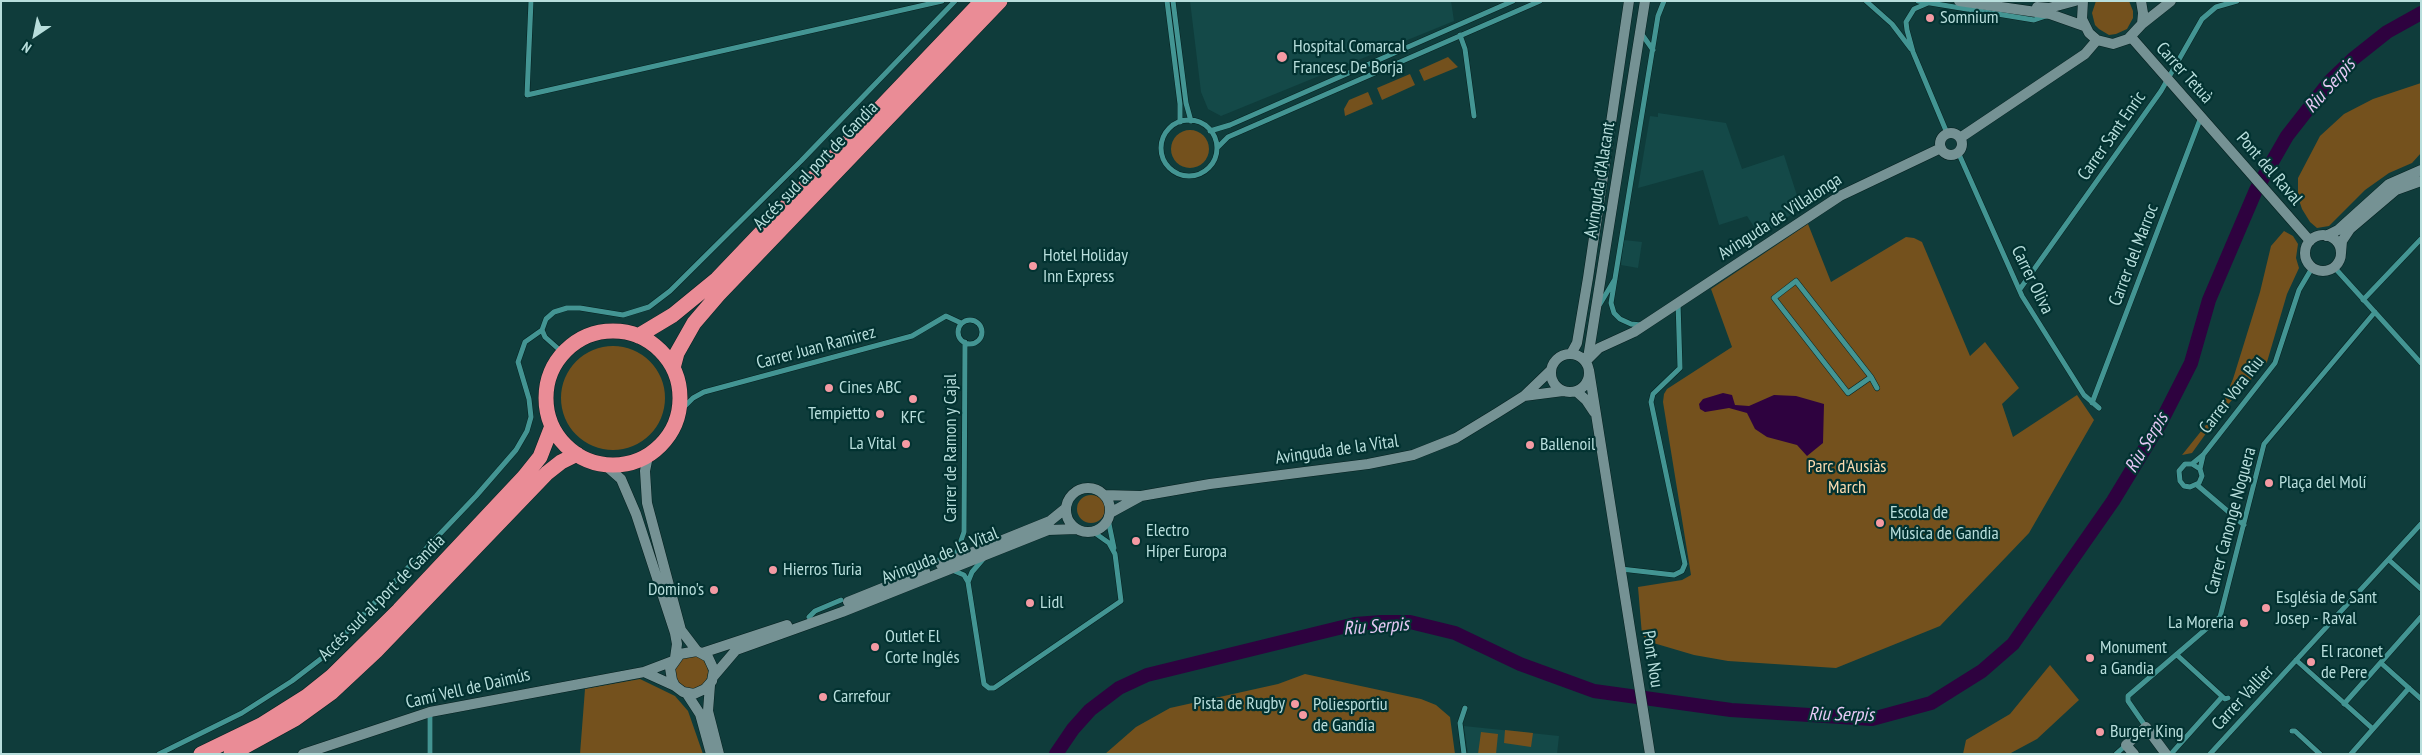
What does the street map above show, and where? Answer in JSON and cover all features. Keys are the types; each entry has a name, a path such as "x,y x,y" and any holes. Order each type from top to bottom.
{"highway":[{"name":"Accés sud al port de Gandia","path":"638,336 660,325 693,300 716,278 982,1"},
{"name":"Accés sud al port de Gandia","path":"673,368 677,353 694,323 718,295 1000,1"},
{"path":"615,331 638,336 658,348 673,368 680,389 679,412 668,437 648,456 626,464 604,464 577,454 567,447 552,426 547,404 548,381 554,366 571,345 592,334 615,331"},
{"name":"Accés sud al port de Gandia","path":"201,754 261,725 307,696 332,676 399,610 524,477 540,457 552,426"},
{"name":"Accés sud al port de Gandia","path":"230,754 295,719 331,693 376,651 547,473 561,462 577,454"}],"main road":[{"name":"Avinguda d'Alacant","path":"1571,354 1577,343 1588,278 1629,1"},
{"name":"Avinguda d'Alacant","path":"1622,571 1588,364 1645,1"},
{"path":"1959,1 2050,14 2084,26 2097,40 2113,44 2131,37 2142,24 2170,1"},
{"path":"1999,1 2050,8 2075,1"},
{"path":"2083,1 2081,11 2084,26"},
{"path":"2140,1 2143,13 2142,24"},
{"name":"Carrer Tetuà","path":"2131,37 2213,130"},
{"path":"1960,138 2085,54 2097,40"},
{"name":"Pont del Raval","path":"2213,130 2310,241"},
{"path":"1947,133 1955,133 1960,138 1962,144 1958,152 1950,155 1941,148 1941,139 1947,133"},
{"name":"Avinguda de Villalonga","path":"1588,364 1599,348 1627,336 1840,196 1941,148"},
{"path":"2421,170 2389,184 2338,230 2310,241 2305,255 2312,268 2326,271 2334,267 2341,253 2342,241 2350,229 2396,190 2421,181"},
{"path":"2326,236 2338,244 2341,253"},
{"path":"1571,354 1583,359 1588,364 1588,380 1576,391 1562,391 1552,380 1551,370 1556,360 1571,354"},
{"name":"Avinguda de la Vital","path":"1104,495 1141,496 1210,484 1368,464 1414,455 1456,438 1524,396 1551,370"},
{"name":"Avinguda de la Vital","path":"1524,396 1562,391"},
{"name":"Avinguda d'Alacant","path":"1576,391 1586,400 1596,417"},
{"path":"648,456 645,471 647,503 681,630 712,663 708,711 719,754"},
{"path":"604,464 621,479 636,514 675,633 677,644 670,674 675,686"},
{"path":"1091,489 1104,495 1109,504 1109,516 1102,528 1092,531 1077,529 1069,520 1066,508 1068,501 1078,491 1091,489"},
{"name":"Avinguda de la Vital","path":"1109,516 1141,496"},
{"name":"Avinguda de la Vital","path":"700,652 809,617 1050,521 1066,508"},
{"name":"Avinguda de la Vital","path":"712,681 736,650 842,612 1048,530 1077,529"},
{"name":"Pont Nou","path":"1622,571 1650,754"},
{"path":"674,659 685,651 700,652"},
{"name":"Camí Vell de Daimús","path":"303,754 430,712 644,672 674,659"},
{"path":"644,672 688,694 700,714 711,754"},
{"path":"688,694 700,692 712,681"},
{"path":"2134,754 2126,744 2146,727 2166,754"}],"street":[{"path":"531,1 527,94 942,1"},
{"path":"159,754 242,713 292,681 322,658 476,496 516,450 527,431 531,417 529,399 518,362 524,342 542,330 546,319 554,312 567,308 580,308 623,315 649,307 670,291 801,161 955,1"},
{"path":"1167,1 1180,104 1180,122"},
{"path":"1173,1 1186,103 1191,121"},
{"path":"1210,130 1230,125 1504,3 1513,1"},
{"path":"1217,148 1228,137 1540,1"},
{"path":"1644,324 1628,323 1614,313 1612,303 1658,16 1664,1"},
{"path":"1866,1 1887,20 1913,52"},
{"path":"1918,1 2034,20 2050,14"},
{"name":"Carrer Sant Enric","path":"2020,289 2167,80 2202,18 2216,7 2237,1"},
{"path":"1928,3 1914,9 1906,22 1913,52 1947,133"},
{"path":"1640,31 1653,51"},
{"path":"1460,35 1465,49 1474,116"},
{"name":"Carrer del Marroc","path":"2092,403 2201,117"},
{"path":"1191,121 1198,122 1210,130 1217,148 1216,156 1205,171 1187,177 1174,171 1164,159 1162,144 1168,131 1180,122 1191,121"},
{"name":"Carrer Oliva","path":"1958,152 2020,289 2084,395 2099,408"},
{"path":"2364,300 2421,239"},
{"path":"2334,267 2421,362"},
{"name":"Carrer Vora Riu","path":"2192,464 2203,455 2275,363 2299,290 2312,268"},
{"path":"1596,311 1615,278"},
{"path":"1871,377 1848,393 1774,298 1796,281 1871,377 1877,388"},
{"path":"1622,571 1674,575 1682,570 1685,564 1652,402 1653,394 1680,368 1678,301"},
{"name":"Carrer Canonge Noguera","path":"2146,727 2128,701 2128,696 2220,617 2264,444 2375,312"},
{"name":"Carrer Juan Ramirez","path":"679,412 693,398 704,392 912,336 946,316 961,323"},
{"path":"972,320 981,327 982,335 977,342 965,342 958,334 961,323 972,320"},
{"path":"542,330 545,337 563,353"},
{"name":"Carrer de Ramon y Cajal","path":"957,552 964,532 965,342"},
{"name":"Carrer Vora Riu","path":"2200,469 2203,455"},
{"path":"2185,464 2192,464 2200,469 2202,476 2197,485 2187,487 2181,484 2178,476 2180,469 2185,464"},
{"path":"2174,466 2180,469"},
{"path":"2197,485 2244,525"},
{"path":"949,569 964,575 968,582 984,684 989,688 994,688 1122,601 1109,516"},
{"name":"Carrer Vallier","path":"2210,754 2421,524"},
{"path":"1092,531 1109,543 1115,554"},
{"name":"Avinguda de la Vital","path":"863,592 957,552"},
{"path":"968,582 972,572 987,555"},
{"path":"2389,560 2421,589"},
{"name":"Avinguda de la Vital","path":"809,617 815,611 841,600"},
{"path":"2344,704 2421,617"},
{"path":"2171,754 2225,697 2176,655"},
{"path":"2296,660 2373,729"},
{"path":"2381,663 2421,699"},
{"path":"2351,754 2409,688"},
{"path":"1464,754 1460,723 1465,708"},
{"path":"430,712 430,754"},
{"path":"2292,731 2295,730 2320,754"},
{"path":"2116,754 2126,744"}],"shaded area":[{"name":"Hospital Comarcal Francesc De Borja","path":"1190,1 1451,1 1454,21 1221,116 1208,109 1201,92"},
{"path":"1658,113 1726,123 1742,169 1784,155 1801,208 1760,236 1747,216 1719,225 1703,170 1638,188 1650,116 1658,117"},
{"path":"1624,240 1642,242 1638,268 1621,265"},
{"path":"1723,393 1732,395 1735,405 1749,406 1774,395 1796,396 1824,404 1823,443 1807,456 1797,445 1767,437 1755,429 1747,413 1729,408 1705,412 1700,409 1699,404 1703,399"},
{"path":"1464,726 1559,736 1557,754 1468,754"}],"green space":[{"path":"2096,1 2129,1 2133,11 2133,18 2127,29 2109,35 2099,29 2095,25 2092,13"},
{"path":"1448,57 1458,67 1424,81 1419,70"},
{"path":"1410,74 1415,85 1382,100 1377,88"},
{"path":"2421,83 2421,153 2412,163 2389,173 2365,190 2329,226 2317,228 2310,222 2302,209 2298,197 2298,178 2320,136 2344,114 2373,99"},
{"path":"1368,92 1373,104 1345,116 1344,109 1349,100"},
{"path":"1190,130 1204,135 1209,149 1204,163 1190,168 1176,163 1171,149 1176,135"},
{"name":"Parc d'Ausiàs March","path":"1808,224 1831,282 1906,237 1922,242 1970,356 1985,342 2019,388 2002,404 2013,437 2077,395 2094,420 2029,533 1940,626 1836,668 1728,661 1694,655 1650,642 1642,635 1638,587 1682,580 1691,575 1663,402 1664,394 1667,389 1732,347 1711,289"},
{"path":"2284,231 2293,236 2298,244 2296,258 2299,268 2287,294 2267,362 2222,411 2192,453 2182,455 2222,405 2233,379 2260,292 2271,246"},
{"path":"613,346 633,350 650,361 661,378 665,398 661,418 650,435 633,446 613,450 593,446 576,435 565,418 561,398 565,378 576,361 593,350"},
{"path":"1091,495 1101,499 1105,509 1101,519 1091,523 1081,519 1077,509 1081,499"},
{"path":"691,655 703,660 708,672 703,684 691,689 679,684 674,672 679,660"},
{"path":"2050,665 2079,700 2037,739 2009,754 1963,754 1966,740 2010,714"},
{"name":"Poliesportiu de Gandia","path":"1305,674 1421,699 1436,705 1450,717 1455,754 1105,754 1136,727 1170,708 1278,684"},
{"path":"640,679 675,696 688,711 703,754 580,754 585,689"},
{"path":"1505,730 1533,733 1531,747 1504,743"},
{"path":"1481,732 1498,734 1496,754 1478,754"}],"waterway":[{"name":"Riu Serpis","path":"1056,754 1073,729 1090,710 1119,688 1147,675 1355,624 1382,622 1410,622 1455,633 1520,664 1594,691 1731,710 1872,719 1931,703 1982,671 2013,644 2113,501 2161,422 2191,363 2209,300 2256,190 2287,136 2330,81 2353,59 2387,32 2421,13"}],"place":[{"name":"Somnium","path":"1930,18"},
{"name":"Hospital Comarcal Francesc De Borja","path":"1282,57"},
{"name":"Hotel Holiday Inn Express","path":"1033,266"},
{"name":"Cines ABC","path":"829,388"},
{"name":"KFC","path":"913,399"},
{"name":"Tempietto","path":"880,414"},
{"name":"La Vital","path":"906,444"},
{"name":"Ballenoil","path":"1530,445"},
{"name":"Plaça del Molí","path":"2269,483"},
{"name":"Escola de Música de Gandia","path":"1880,523"},
{"name":"Electro Híper Europa","path":"1136,541"},
{"name":"Hierros Turia","path":"773,570"},
{"name":"Domino's","path":"714,590"},
{"name":"Lidl","path":"1030,603"},
{"name":"Església de Sant Josep - Raval","path":"2266,608"},
{"name":"La Moreria","path":"2244,623"},
{"name":"Outlet El Corte Inglés","path":"875,647"},
{"name":"Monument a Gandia","path":"2090,658"},
{"name":"El raconet de Pere","path":"2311,662"},
{"name":"Carrefour","path":"823,697"},
{"name":"Pista de Rugby","path":"1295,704"},
{"name":"Poliesportiu de Gandia","path":"1303,715"},
{"name":"Burger King","path":"2100,732"}]}
